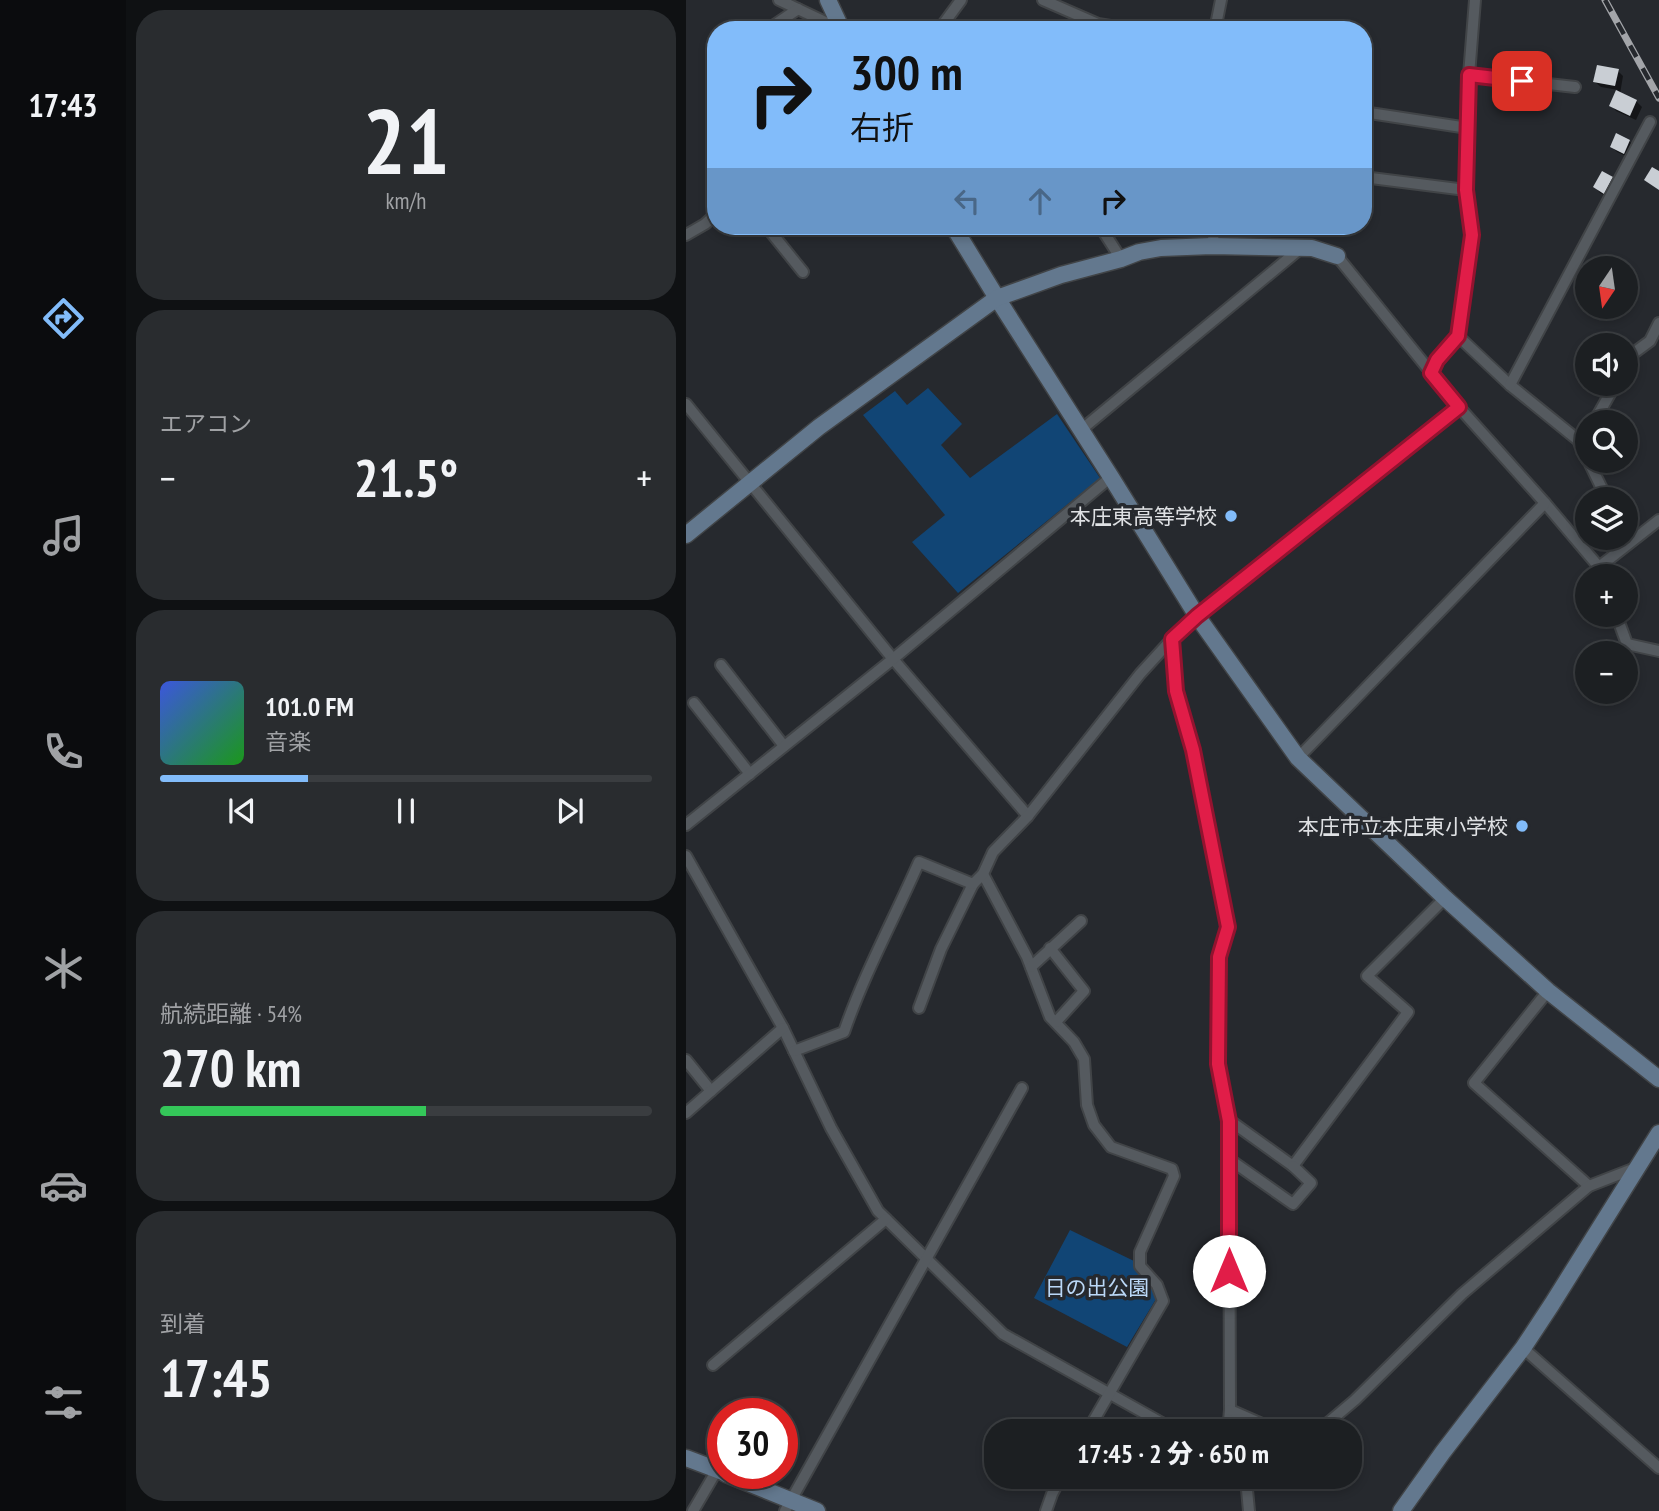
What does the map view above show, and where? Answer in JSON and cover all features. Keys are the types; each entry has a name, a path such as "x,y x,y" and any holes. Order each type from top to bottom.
{"street":[{"path":"779,0 823,21"},
{"path":"828,0 838,21"},
{"path":"946,21 961,0"},
{"path":"1043,0 1091,21"},
{"path":"1217,21 1221,0"},
{"path":"1431,373 1437,360 1458,336 1472,235 1466,190 1469,75 1475,0"},
{"path":"780,21 798,9"},
{"path":"1469,75 1575,87"},
{"path":"1372,113 1468,128"},
{"path":"1510,384 1650,122"},
{"path":"1372,178 1466,190"},
{"path":"686,235 707,222"},
{"path":"773,235 803,272"},
{"path":"958,235 1197,616 1298,758 1445,898 1548,990 1659,1079"},
{"path":"1106,235 1121,259"},
{"path":"1212,246 1214,235"},
{"path":"686,535 819,427 997,298 1061,275 1161,248 1312,248 1337,256 1459,407 1545,503 1594,564"},
{"path":"1081,430 1301,248"},
{"path":"1638,350 1650,341 1659,323"},
{"path":"1458,336 1510,384 1575,438"},
{"path":"686,404 893,659 1028,816"},
{"path":"919,1008 941,948 973,884 983,874 993,852 1028,816 1140,674 1197,616 1459,407"},
{"path":"686,825 893,659 1111,477"},
{"path":"1298,758 1545,503"},
{"path":"1638,534 1659,520"},
{"path":"1606,564 1619,550"},
{"path":"1621,627 1627,644 1659,651"},
{"path":"1172,639 1176,691 1193,750 1228,927 1219,957 1218,1064 1229,1121 1229,1419"},
{"path":"722,665 784,746"},
{"path":"694,703 750,774"},
{"path":"686,856 783,1028 831,1128 878,1211 1003,1334 1154,1419"},
{"path":"794,1051 844,1032 869,968 919,862 973,884"},
{"path":"983,874 1012,926 1050,1017 1074,1042 1084,1059 1087,1105 1094,1125 1111,1147 1172,1168 1174,1176 1140,1252 1140,1266 1157,1285 1163,1301 1094,1419"},
{"path":"1293,1166 1408,1012 1367,975 1445,898"},
{"path":"1031,967 1081,921"},
{"path":"1050,948 1084,991 1056,1022"},
{"path":"1548,990 1474,1083 1588,1186"},
{"path":"686,1113 783,1028"},
{"path":"686,1060 710,1091"},
{"path":"788,1506 1022,1088"},
{"path":"1229,1121 1293,1166 1311,1183 1293,1204 1229,1159"},
{"path":"1401,1511 1523,1348 1659,1133"},
{"path":"1332,1419 1462,1294 1588,1186 1638,1167"},
{"path":"713,1365 886,1219"},
{"path":"1523,1348 1659,1468"},
{"path":"1230,1410 1250,1419"},
{"path":"686,1458 707,1466"},
{"path":"693,1511 709,1489"},
{"path":"755,1489 788,1506 817,1511"},
{"path":"1046,1511 1055,1489"},
{"path":"1247,1489 1249,1511"}],"green space":[{"path":"928,388 962,424 941,445 970,478 1057,414 1100,478 958,593 912,542 945,515 863,415 895,391 907,405"},
{"name":"日の出公園","path":"1070,1230 1134,1261 1137,1271 1153,1287 1156,1299 1127,1347 1034,1298"}],"building":[{"path":"1597,65 1619,69 1615,86 1593,82"},
{"path":"1616,90 1637,100 1630,116 1609,106"},
{"path":"1616,133 1630,140 1624,154 1610,147"},
{"path":"1652,167 1659,171 1659,190 1644,180"},
{"path":"1602,171 1613,177 1604,194 1593,187"}],"railway":[{"path":"1605,0 1659,98"}],"place":[{"name":"本庄東高等学校","path":"1231,516"},
{"name":"本庄市立本庄東小学校","path":"1522,826"}],"route":[{"path":"1229,1271 1229,1121 1218,1064 1219,957 1228,927 1193,750 1176,691 1172,639 1197,616 1459,407 1431,373 1437,360 1458,336 1472,235 1466,190 1469,75 1522,81"}]}
